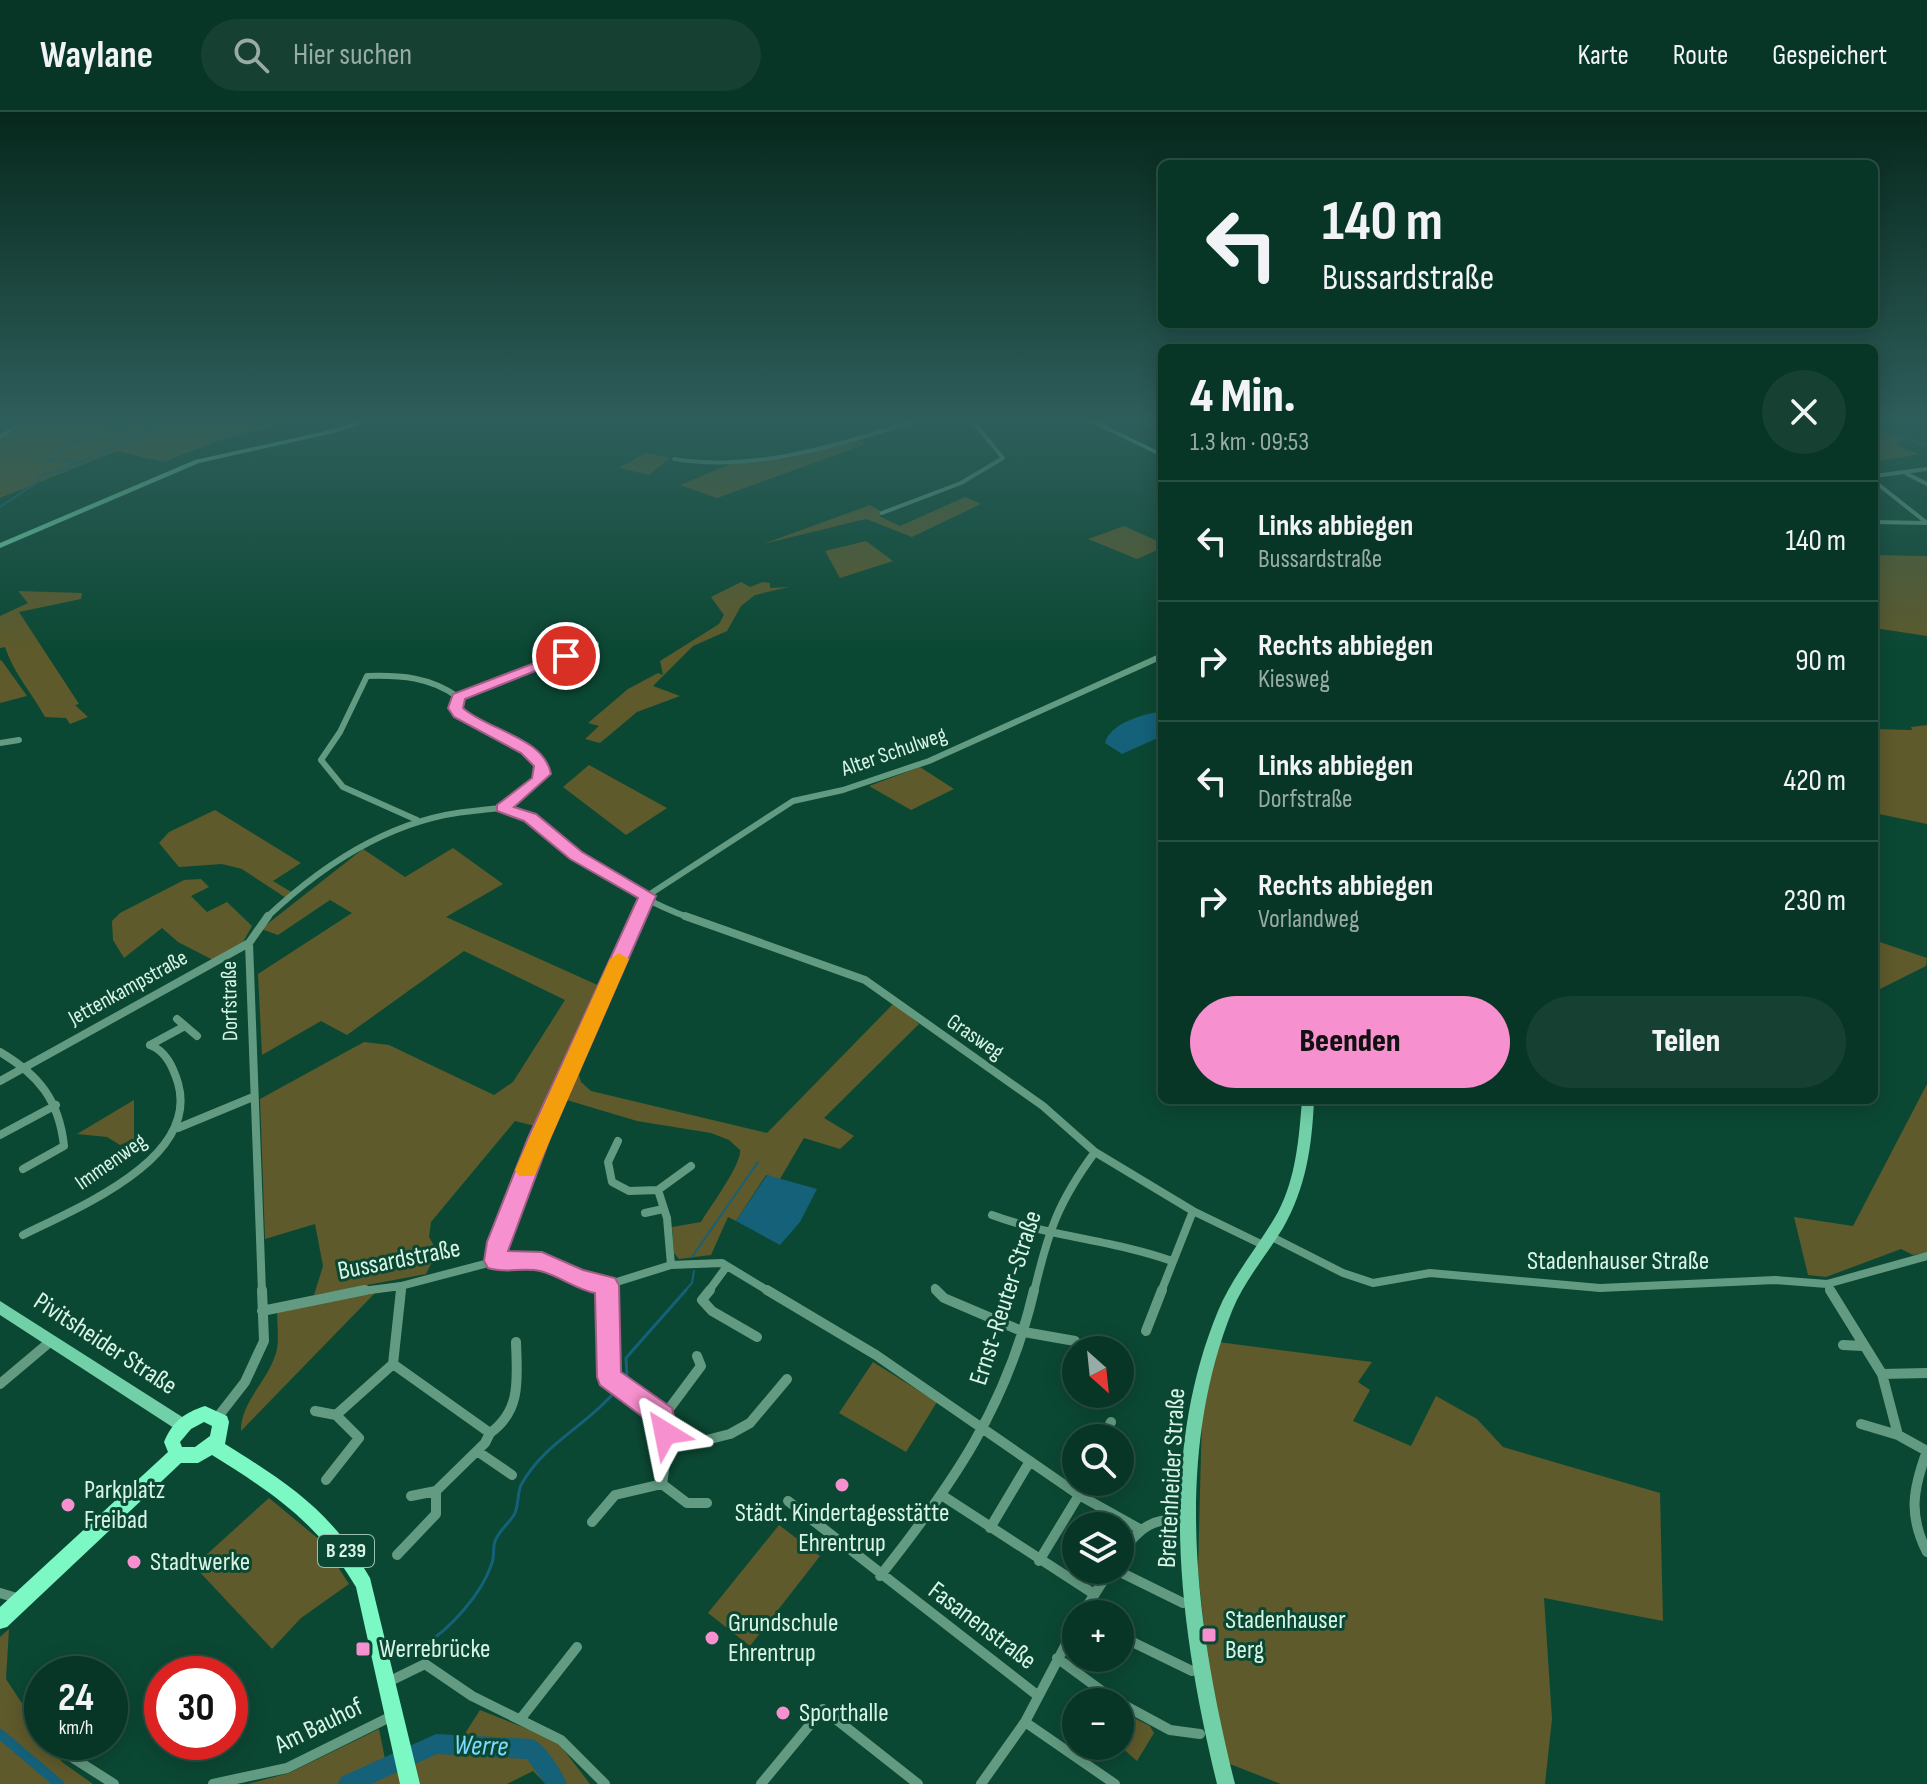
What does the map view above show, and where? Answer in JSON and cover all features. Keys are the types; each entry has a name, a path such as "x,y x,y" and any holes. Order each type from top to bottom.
{"main road":[{"name":"Pivitsheider Straße","path":"177,1455 172,1442 182,1425 197,1416 217,1418"},
{"path":"0,1620 177,1455 190,1457 213,1446 221,1433 217,1418"},
{"name":"B 239","path":"213,1446 298,1499 349,1555 364,1584 410,1784"}],"street":[{"path":"0,546 116,496"},
{"path":"882,513 927,496"},
{"path":"1893,496 1927,523"},
{"path":"1878,522 1927,523"},
{"path":"502,808 537,781 543,774 542,765 526,750 459,713 455,703 458,697 596,644"},
{"name":"Alter Schulweg","path":"647,896 793,801 843,790 929,761 1158,658"},
{"path":"417,820 408,812 361,800 323,764 322,755 340,732 367,676 409,674 433,680 458,697"},
{"path":"0,743 19,740"},
{"path":"496,1261 498,1242 539,1138 647,896 576,856 530,818 502,808"},
{"name":"Dorfstraße","path":"217,1418 239,1393 257,1364 264,1341 249,943 267,916 360,847 417,820 502,808"},
{"name":"Grasweg","path":"647,896 672,911 865,980 1043,1106 1095,1152 1193,1211 1267,1240"},
{"name":"Jettenkampstraße","path":"0,1081 249,943"},
{"path":"177,1019 197,1036"},
{"path":"185,1026 150,1045 161,1049 180,1087 178,1128 253,1097"},
{"path":"0,1052 26,1066 50,1092 63,1120 64,1146 23,1169"},
{"name":"Breitenheider Straße","path":"1226,1784 1200,1675 1191,1588 1194,1430 1202,1377 1225,1309 1292,1196 1301,1166 1308,1104"},
{"path":"0,1135 56,1105"},
{"name":"Immenweg","path":"23,1235 56,1219 149,1162 178,1128"},
{"path":"618,1141 607,1159 607,1174 612,1184 625,1190 658,1190 691,1166"},
{"name":"Ernst-Reuter-Straße","path":"880,1576 943,1496 985,1427 1024,1332 1048,1230 1068,1189 1095,1152"},
{"path":"658,1190 671,1265"},
{"path":"645,1213 663,1209"},
{"path":"1146,1331 1193,1211"},
{"path":"992,1215 1033,1230 1048,1230 1130,1246 1172,1261"},
{"name":"Stadenhauser Straße","path":"1267,1240 1351,1277 1373,1283 1430,1273 1600,1288 1775,1280 1827,1284 1927,1256"},
{"name":"Bussardstraße","path":"262,1311 387,1285 401,1286 496,1261 542,1261 579,1280 607,1285"},
{"path":"663,1417 609,1377 607,1285 671,1265 708,1262 727,1266 876,1355 1062,1481"},
{"path":"727,1266 702,1300 712,1311 757,1337"},
{"path":"1827,1284 1882,1374 1898,1435"},
{"path":"336,1415 393,1364 401,1286"},
{"path":"935,1288 944,1298 1024,1332 1062,1339"},
{"name":"Pivitsheider Straße","path":"0,1307 182,1425"},
{"path":"0,1384 51,1341"},
{"path":"411,1496 436,1491 477,1451 490,1433 504,1425 515,1409 516,1342"},
{"path":"1843,1345 1863,1346"},
{"path":"662,1484 667,1450 663,1417 701,1366 697,1356"},
{"path":"393,1364 490,1433"},
{"path":"1882,1374 1927,1373"},
{"path":"667,1450 730,1434 750,1423 787,1379"},
{"path":"315,1411 336,1415 359,1438 326,1480"},
{"path":"1861,1424 1898,1435 1927,1451 1909,1499 1920,1540 1927,1552"},
{"path":"477,1451 512,1475"},
{"path":"990,1528 1030,1461"},
{"path":"662,1484 687,1503 707,1503"},
{"path":"592,1522 615,1495 662,1484"},
{"path":"397,1555 436,1514 436,1491"},
{"path":"943,1496 1094,1594"},
{"path":"1039,1561 1074,1496"},
{"path":"1087,1496 1138,1528"},
{"name":"Fasanenstraße","path":"788,1501 880,1576 1037,1695"},
{"path":"1134,1534 1138,1528 1159,1516 1190,1519"},
{"path":"1134,1580 1183,1603"},
{"path":"1090,1600 1102,1584"},
{"path":"0,1593 22,1600"},
{"path":"1134,1643 1192,1671"},
{"path":"522,1717 577,1647"},
{"path":"981,1784 1025,1722 1062,1649"},
{"path":"1057,1658 1098,1688"},
{"path":"388,1682 425,1664 469,1695 522,1717 571,1744 605,1784"},
{"path":"761,1784 823,1709 918,1784"},
{"path":"1134,1711 1170,1730 1200,1734"},
{"name":"Am Bauhof","path":"213,1784 287,1768 396,1714"},
{"path":"1025,1722 1115,1784"},
{"path":"76,1760 114,1784"}],"shaded area":[{"path":"965,497 981,504 912,537 866,519 763,544 870,505 884,513 879,516 900,526"},
{"path":"1124,526 1158,541 1158,550 1137,559 1088,539"},
{"path":"866,541 893,561 840,578 825,551"},
{"path":"1878,555 1927,556 1927,636 1878,629"},
{"path":"741,582 750,587 763,582 770,583 770,588 789,587 755,595 741,606 727,631 693,646 653,686 680,696 637,712 600,743 585,739 599,726 588,723 628,689 658,673 663,675 660,661 719,624 724,615 711,597"},
{"path":"18,591 82,593 81,599 19,612 79,704 75,705 88,717 70,724 66,718 45,717 18,675 5,647 0,648 0,616 28,603"},
{"path":"2,661 27,696 0,703"},
{"path":"1927,725 1927,824 1878,814 1878,729 1912,730 1911,727"},
{"path":"589,765 667,808 626,835 563,787"},
{"path":"920,767 954,789 911,810 869,786"},
{"path":"215,810 301,863 273,881 293,893 286,898 242,869 222,864 179,867 159,843 169,832"},
{"path":"453,848 503,884 446,917 602,987 539,1127 515,1121 431,1222 429,1237 437,1251 426,1274 314,1295 323,1266 315,1224 265,1239 260,1099 364,1042 389,1045 494,1095 513,1082 565,1000 464,951 347,1035 321,1021 262,1055 258,974 352,913 330,900 278,935 261,929 363,849 405,877"},
{"path":"201,879 209,887 191,896 207,912 227,902 252,926 243,942 213,960 178,942 162,928 124,958 113,940 112,921 120,913 184,880"},
{"path":"1878,941 1927,958 1926,966 1878,990"},
{"path":"894,1003 919,1024 824,1118 854,1136 840,1149 804,1138 780,1179 766,1175 736,1221 728,1217 711,1255 679,1259 674,1253 672,1227 701,1222 731,1175 740,1150 729,1140 711,1133 637,1121 560,1098 576,1064 581,1082 591,1091 767,1133"},
{"path":"1927,1084 1927,1253 1913,1255 1901,1249 1826,1277 1808,1275 1794,1217 1853,1226"},
{"path":"134,1100 134,1139 120,1145 107,1137 77,1134"},
{"path":"377,1291 241,1431 245,1410 274,1360 278,1335 277,1310"},
{"path":"1218,1342 1372,1362 1358,1382 1370,1390 1353,1421 1411,1446 1436,1396 1477,1419 1503,1447 1660,1493 1663,1621 1544,1598 1552,1719 1545,1784 1281,1784 1230,1764 1213,1710 1198,1571 1202,1415"},
{"path":"873,1362 937,1402 906,1452 839,1413"},
{"path":"269,1498 321,1541 349,1584 301,1618 272,1649 194,1566"},
{"path":"779,1525 820,1556 750,1646 708,1613"},
{"path":"9,1629 6,1679 24,1706 24,1760 61,1760 93,1784 0,1784 0,1637"},
{"path":"480,1710 557,1741 590,1784 546,1784 533,1771 507,1784 248,1784 289,1773 379,1729 387,1769 436,1745 457,1746"},
{"path":"1134,1718 1150,1726 1154,1733 1137,1761 1134,1758"}],"water":[{"path":"1158,713 1158,738 1122,754 1105,743 1120,725"},
{"path":"767,1175 817,1189 800,1222 780,1245 736,1221"}],"waterway":[{"path":"0,507 16,496"},
{"path":"692,1257 758,1162"},
{"path":"684,1292 692,1283 694,1271"},
{"path":"627,1378 626,1358 686,1290"},
{"path":"423,1646 454,1620 481,1587 492,1563 495,1542 514,1515 521,1485 530,1471 611,1396"},
{"path":"0,1734 59,1784"},
{"name":"Werre","path":"348,1784 436,1744 532,1749 557,1784"}],"slow traffic":[{"path":"526,1170 619,959"}],"place":[{"name":"Städt. Kindertagesstätte Ehrentrup","path":"842,1485"},
{"name":"Parkplatz Freibad","path":"68,1505"},
{"name":"Stadtwerke","path":"134,1562"},
{"name":"Stadenhauser Berg","path":"1209,1635"},
{"name":"Grundschule Ehrentrup","path":"712,1638"},
{"name":"Werrebrücke","path":"363,1649"},
{"name":"Sporthalle","path":"783,1713"}],"route":[{"path":"566,656 479,687 458,697 455,708 526,750 542,765 543,774 537,781 502,808 517,810 576,856 647,896 539,1138 498,1242 496,1261 542,1261 579,1280 607,1285 609,1377 663,1417 665,1433"}]}
